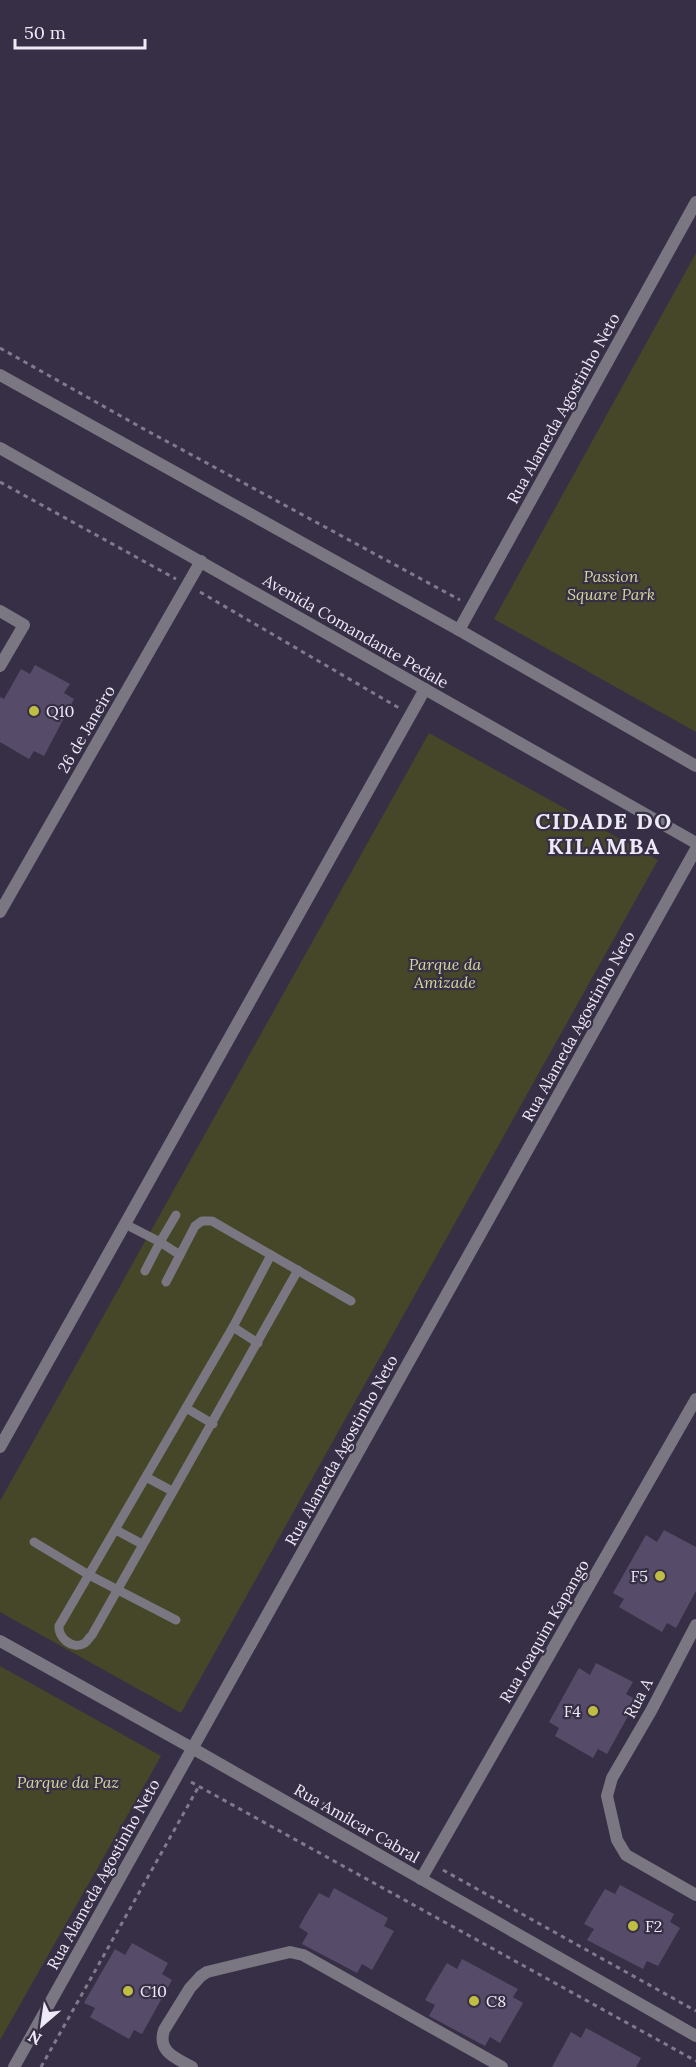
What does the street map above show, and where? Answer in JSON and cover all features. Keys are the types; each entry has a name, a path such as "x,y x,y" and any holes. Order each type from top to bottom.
{"street":[{"name":"Rua Alameda Agostinho Neto","path":"459,630 696,202"},
{"path":"0,375 459,630 696,766"},
{"name":"Avenida Comandante Pedale","path":"0,448 696,843"},
{"name":"26 de Janeiro","path":"0,912 201,561"},
{"path":"0,611 24,625 0,666"},
{"path":"0,1448 425,689"},
{"name":"Rua Alameda Agostinho Neto","path":"14,2067 696,849"},
{"name":"Rua Joaquim Kapango","path":"421,1879 696,1399"},
{"name":"Rua A","path":"696,1625 609,1786 607,1796 618,1840 626,1855 696,1895"},
{"name":"Rua Amilcar Cabral","path":"0,1641 696,2036"},
{"path":"192,2067 172,2056 165,2049 162,2039 165,2030 195,1982 207,1972 290,1952 303,1955 502,2067"}],"lane":[{"path":"145,1271 176,1215"},
{"path":"166,1282 195,1226 202,1221 212,1221 351,1300"},
{"path":"125,1224 180,1255"},
{"path":"271,1255 233,1328 59,1626 59,1633 63,1639 79,1645 85,1643 213,1424 298,1270"},
{"path":"233,1328 258,1342"},
{"path":"186,1408 213,1424"},
{"path":"146,1477 172,1491"},
{"path":"116,1530 142,1544"},
{"path":"34,1542 116,1590 176,1620"}],"path":[{"path":"0,348 142,428 472,607"},
{"path":"0,482 188,585 411,714"},
{"path":"178,1775 696,2061"},
{"path":"40,2067 199,1786"},
{"path":"294,1788 696,2011"}],"green space":[{"name":"Passion Square Park","path":"696,253 696,732 494,619"},
{"name":"Parque da Amizade","path":"429,733 658,860 181,1713 0,1612 0,1501"},
{"name":"Parque da Paz","path":"0,1666 161,1756 0,2040"}],"building":[{"name":"Q10","path":"35,665 70,684 64,693 74,699 44,756 34,751 29,759 0,742 0,697 4,699 21,669 30,674"},
{"name":"F5","path":"664,1530 696,1547 696,1591 676,1628 667,1623 662,1632 619,1607 624,1599 613,1593 646,1535 657,1542"},
{"name":"F4","path":"596,1663 633,1682 626,1694 637,1700 607,1754 598,1749 593,1758 555,1736 559,1728 549,1722 579,1668 590,1675"},
{"name":"F2","path":"620,1885 674,1914 670,1922 680,1928 658,1966 647,1961 643,1969 587,1940 594,1929 584,1924 591,1912 605,1889 615,1894"},
{"path":"334,1888 388,1918 384,1926 394,1931 372,1970 362,1964 357,1973 302,1944 308,1933 299,1927 305,1916 319,1893 329,1898"},
{"name":"C10","path":"132,1943 168,1963 162,1974 172,1980 142,2034 134,2030 129,2039 90,2017 95,2008 84,2003 115,1949 125,1955"},
{"name":"C8","path":"462,1959 518,1989 513,1997 523,2003 500,2043 490,2037 485,2046 429,2016 435,2005 425,2000 433,1986 447,1963 457,1969"},
{"path":"586,2028 641,2058 636,2067 552,2067 571,2032 581,2038"}],"place":[{"name":"Q10","path":"34,711"},
{"name":"F5","path":"660,1576"},
{"name":"F4","path":"593,1711"},
{"name":"F2","path":"633,1926"},
{"name":"C10","path":"128,1991"},
{"name":"C8","path":"474,2001"}],"district":[{"name":"CIDADE DO KILAMBA","path":"604,834"}]}
